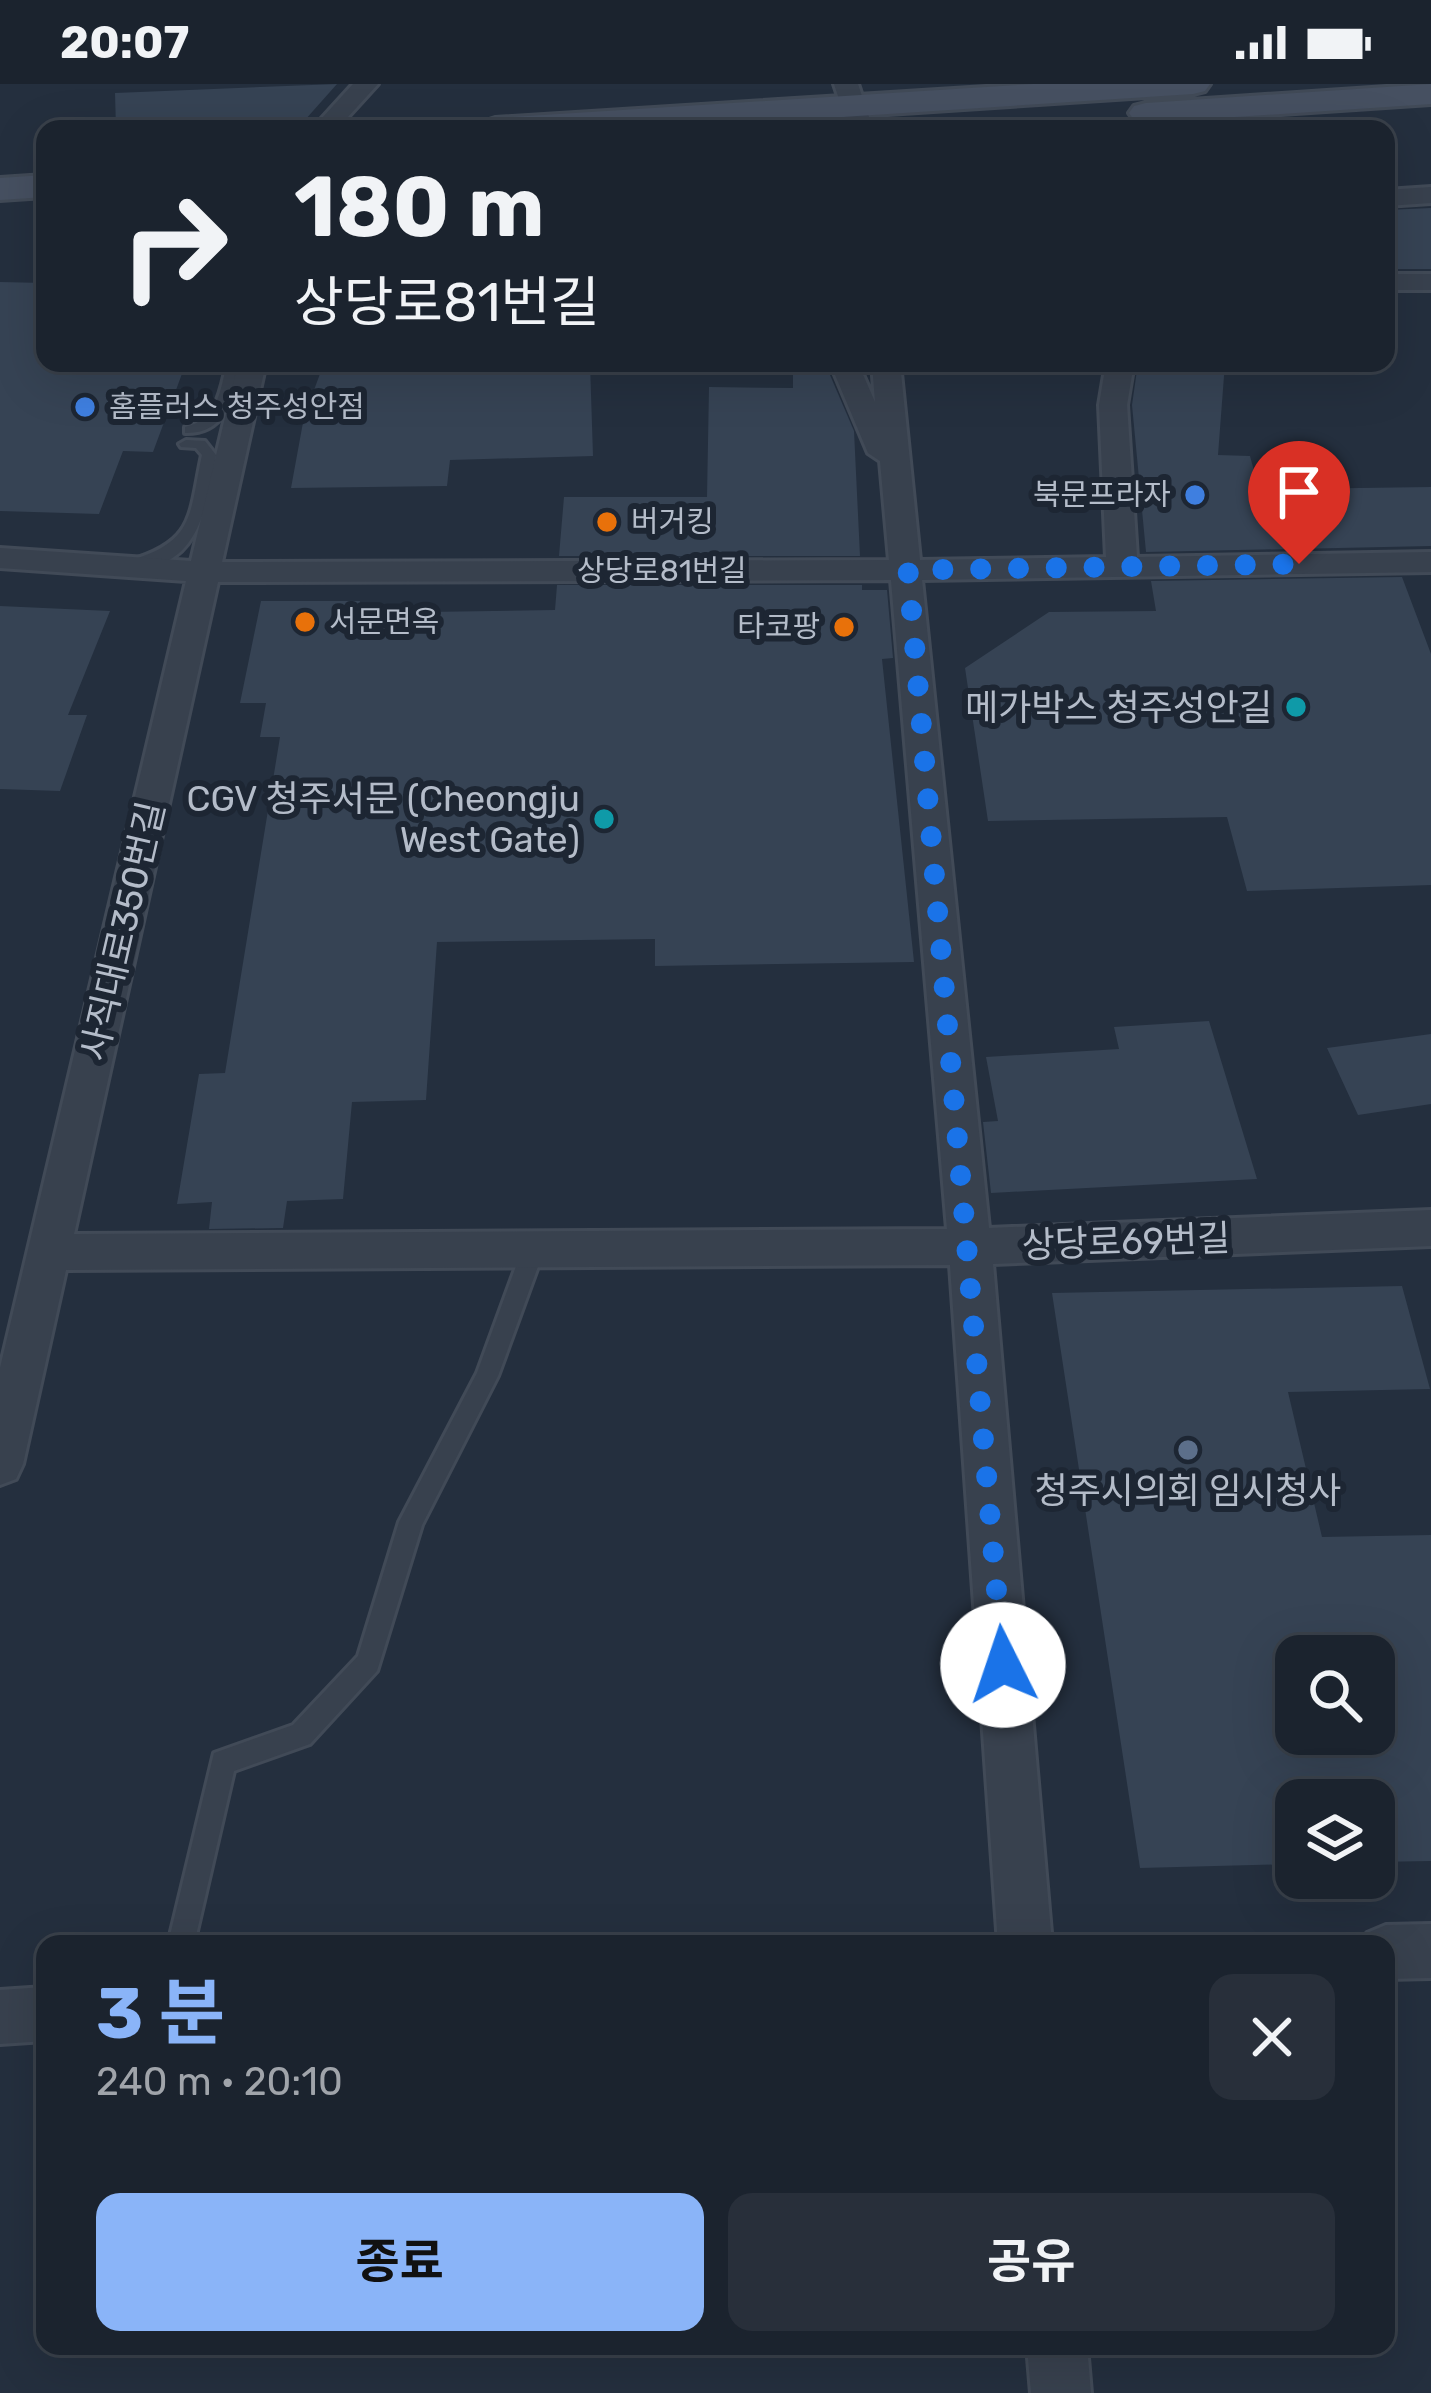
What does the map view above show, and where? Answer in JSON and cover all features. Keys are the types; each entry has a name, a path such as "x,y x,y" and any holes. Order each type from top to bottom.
{"main road":[{"path":"636,120 1170,85"},
{"path":"1037,120 1431,94"},
{"path":"0,161 36,159"},
{"path":"0,189 36,187"}],"street":[{"path":"333,120 367,84"},
{"path":"1395,197 1431,194"},
{"path":"1395,282 1431,282"},
{"path":"848,372 900,493"},
{"path":"887,372 970,1247 1024,1935"},
{"path":"1118,372 1113,405 1122,566"},
{"name":"사직대로350번길","path":"0,1464 243,375"},
{"name":"상당로81번길","path":"0,558 202,572 908,570 1431,562"},
{"name":"상당로69번길","path":"50,1252 970,1247 1431,1228"},
{"path":"1395,1952 1431,1952"},
{"path":"0,2017 36,2015"},
{"path":"1058,2355 1061,2393"}],"lane":[{"path":"126,567 161,559 190,537 209,455 188,437 219,417 243,375"},
{"path":"183,1935 223,1762 301,1735 368,1663 411,1522 487,1376 532,1250"}],"building":[{"path":"337,84 305,120 116,120 115,93"},
{"path":"1431,208 1431,269 1395,269 1395,210"},
{"name":"홈플러스 청주성안점","path":"0,282 36,283 36,372 183,372 153,452 123,451 99,514 0,511"},
{"path":"321,372 590,372 593,456 450,460 447,486 291,488 304,417"},
{"path":"1137,372 1224,372 1218,455 1250,456 1256,478 1288,478 1290,489 1431,487 1431,546 1146,552 1132,405"},
{"path":"793,375 830,375 854,431 860,556 559,556 564,497 707,497 709,387 793,388"},
{"path":"1402,577 1431,654 1431,885 1247,891 1227,817 988,821 965,668 1049,612 1156,611 1151,581"},
{"path":"557,585 862,585 862,590 887,590 893,658 882,659 914,962 655,966 655,939 437,942 426,1100 352,1102 343,1199 287,1201 283,1228 209,1229 212,1202 177,1204 199,1074 225,1073 280,737 260,737 266,703 240,703 261,601 360,601 358,613 555,610"},
{"path":"0,606 110,611 68,715 87,715 60,791 0,789"},
{"path":"1209,1021 1257,1179 991,1193 983,1122 998,1121 986,1057 1119,1049 1114,1027"},
{"path":"1431,1034 1431,1104 1358,1115 1327,1048"},
{"path":"1402,1286 1430,1389 1288,1392 1322,1537 1431,1535 1431,1861 1395,1862 1395,1779 1275,1779 1275,1865 1140,1868 1052,1293"}],"place":[{"name":"홈플러스 청주성안점","path":"85,407"},
{"name":"북문프라자","path":"1195,495"},
{"name":"버거킹","path":"607,522"},
{"name":"서문면옥","path":"305,622"},
{"name":"타코팡","path":"844,627"},
{"name":"메가박스 청주성안길","path":"1296,707"},
{"name":"CGV 청주서문 (Cheongju West Gate)","path":"604,819"},
{"name":"청주시의회 임시청사","path":"1188,1450"}],"route":[{"path":"1003,1665 908,570 1299,564"}]}
